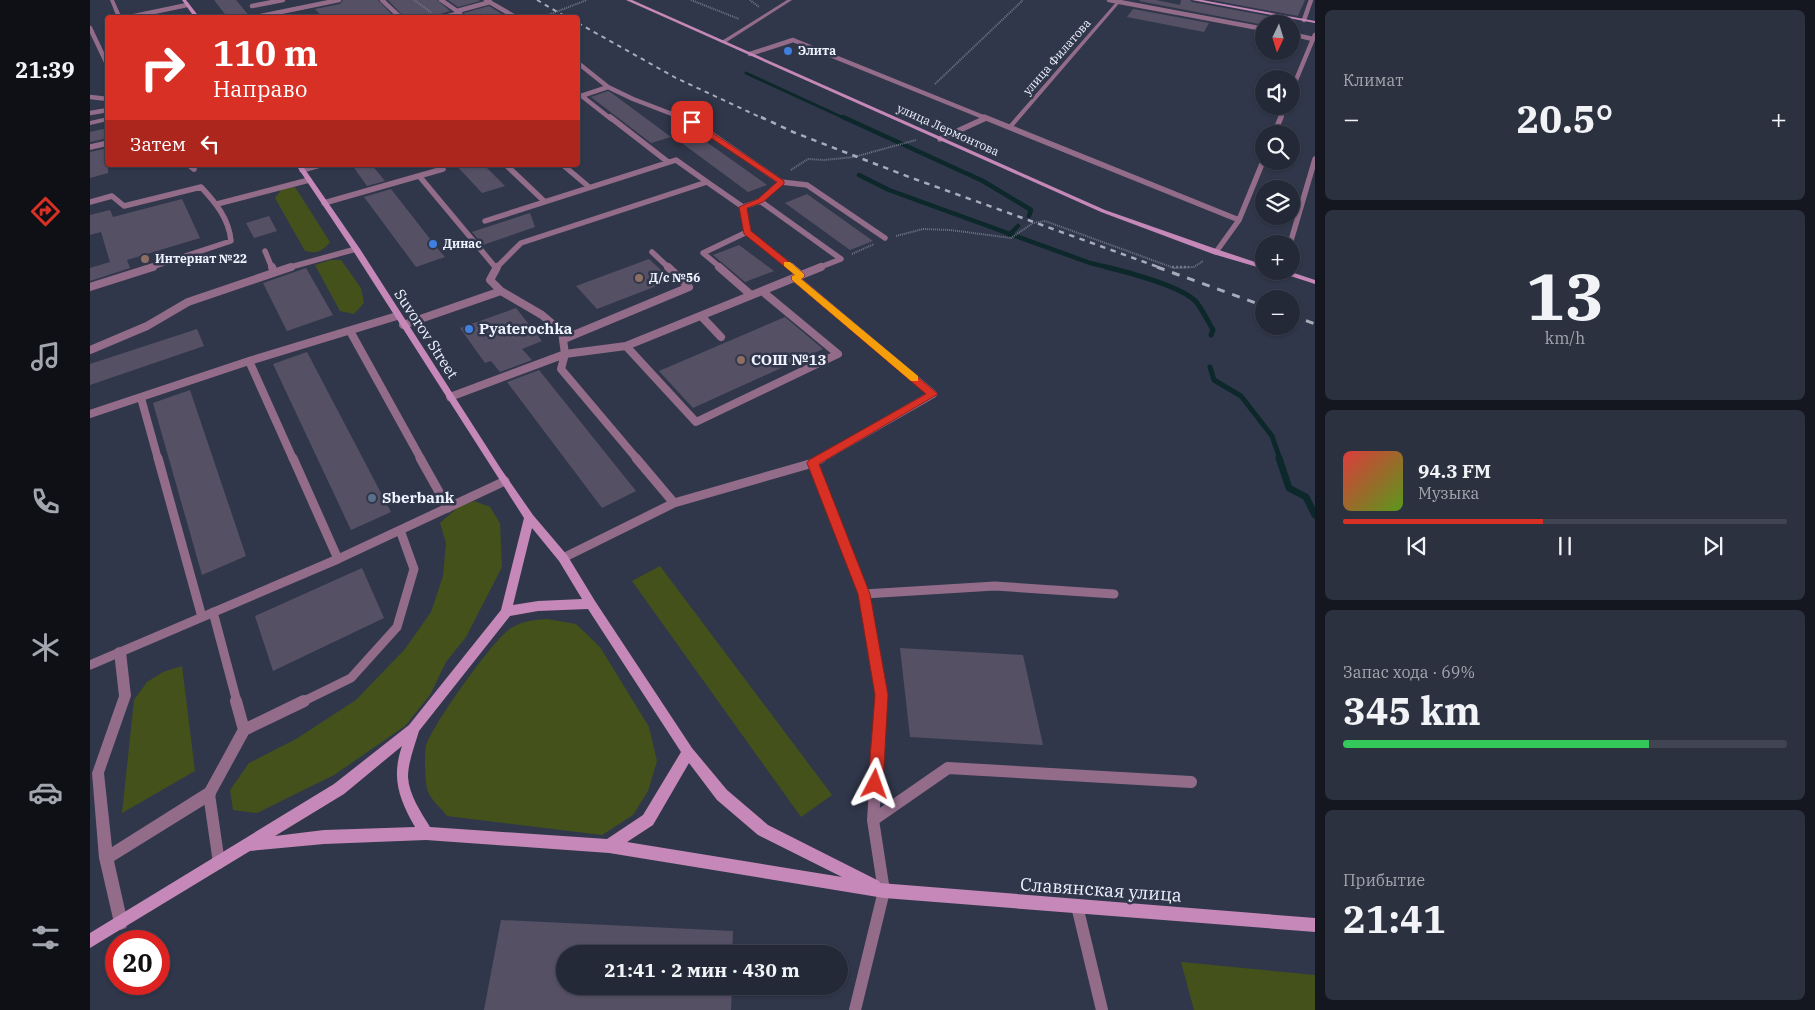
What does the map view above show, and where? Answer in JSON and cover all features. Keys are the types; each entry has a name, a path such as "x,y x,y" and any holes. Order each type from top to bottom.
{"main road":[{"name":"улица Лермонтова","path":"628,0 1103,211 1255,264"},
{"path":"1194,0 1315,22"},
{"path":"186,2 196,15"},
{"name":"Suvorov Street","path":"301,167 529,518 563,558 688,752 722,795 763,830 884,891"},
{"path":"1300,278 1315,282"},
{"path":"90,941 338,789 414,728 506,612 529,518"},
{"path":"506,612 532,606 591,604"},
{"path":"414,728 406,752 402,777 409,804 426,833"},
{"path":"609,846 648,820 688,752"},
{"name":"Славянская улица","path":"248,845 324,837 426,833 609,846 884,891 1315,925"}],"street":[{"path":"112,0 119,15"},
{"path":"723,42 790,0"},
{"name":"улица Филатова","path":"1010,127 1119,1"},
{"path":"90,123 105,120"},
{"path":"120,652 125,696 98,773 106,858 121,922"},
{"path":"106,858 208,794"}],"lane":[{"path":"248,0 259,15"},
{"path":"252,6 283,0"},
{"path":"270,15 339,0"},
{"path":"382,0 398,15"},
{"path":"441,0 458,11"},
{"path":"1110,0 1255,27"},
{"path":"450,15 460,13 458,11 488,1 512,15"},
{"path":"1304,20 1312,1"},
{"path":"136,15 186,2"},
{"path":"90,28 105,60"},
{"path":"1300,35 1314,37 1300,70"},
{"path":"750,54 793,40 1239,220"},
{"path":"100,49 105,48"},
{"path":"580,65 608,87 633,99 680,116 704,129 781,182 807,184 885,238"},
{"path":"580,95 608,87"},
{"path":"580,95 668,162"},
{"path":"90,97 105,99"},
{"path":"90,113 105,110"},
{"path":"940,139 986,118"},
{"path":"90,147 105,144"},
{"path":"1293,235 1315,159"},
{"path":"485,221 676,160 743,207 747,232 933,394 812,463 674,503 563,558"},
{"path":"324,203 443,170 441,167"},
{"path":"508,167 544,201"},
{"path":"565,167 589,187"},
{"path":"1216,252 1239,220 1259,170"},
{"path":"420,177 496,268"},
{"path":"217,204 309,180"},
{"path":"674,503 561,370 564,354 562,332 542,315 501,291 490,280 496,268 521,243 707,182"},
{"path":"743,207 760,200 781,182"},
{"path":"90,202 112,196 125,209 201,187 217,204 231,232 231,241 208,250 90,287"},
{"path":"760,200 841,259"},
{"path":"747,232 703,253 751,294"},
{"path":"90,350 147,326 188,302 274,272 356,250"},
{"path":"265,251 274,272"},
{"path":"564,339 689,287 652,252"},
{"path":"450,397 564,354 626,346 841,259"},
{"path":"403,325 501,291"},
{"path":"626,346 696,422 838,354 762,291"},
{"path":"90,414 249,361 397,316"},
{"path":"701,316 722,337"},
{"path":"350,331 448,508"},
{"path":"249,361 338,559"},
{"path":"141,398 202,617"},
{"path":"812,463 864,594 882,695 873,820 884,891 854,1010"},
{"path":"90,666 338,559 505,482"},
{"path":"219,863 208,794 244,730 351,678 396,627 414,569 400,530"},
{"path":"864,594 995,586 1114,594"},
{"path":"213,612 244,730"},
{"path":"873,820 948,768 1191,782"},
{"path":"1077,906 1102,1010"}],"path":[{"path":"414,0 436,15"},
{"path":"548,15 586,0"},
{"path":"925,93 1023,0"},
{"path":"796,165 808,159 824,160 854,157 914,141"},
{"path":"841,259 885,238 923,229 950,230 1011,238 1033,223 1045,221 1174,268 1194,267 1216,252"}],"green space":[{"path":"295,187 330,242 319,251 305,251 275,198 282,189"},
{"path":"330,260 341,260 361,288 364,303 354,314 340,311 315,265"},
{"path":"474,501 490,507 500,523 502,567 466,637 446,662 430,695 405,726 334,775 257,813 233,810 230,790 249,763 296,739 356,700 405,649 431,612 443,576 446,543 440,523 458,507"},
{"path":"660,566 832,795 801,817 632,581"},
{"path":"547,619 576,624 600,647 649,727 657,761 648,791 633,815 602,835 447,816 428,792 425,762 426,746 439,721 464,684 491,648 511,628 528,621"},
{"path":"182,666 195,771 122,813 134,700 147,682 163,672"},
{"path":"1181,962 1315,975 1315,1010 1194,1010"}],"building":[{"path":"214,0 236,0 248,15 226,15"},
{"path":"343,0 378,0 392,15 320,15 315,9 340,4"},
{"path":"388,0 437,0 450,11 439,15 402,15"},
{"path":"448,0 479,0 480,1 458,7"},
{"path":"1156,0 1180,5 1181,0 1190,0 1192,2 1262,15 1255,15 1255,23 1139,1"},
{"path":"1212,0 1305,0 1298,15"},
{"path":"489,6 503,15 462,15"},
{"path":"1133,9 1209,23 1204,32 1127,17"},
{"path":"608,91 671,137 651,143 591,97"},
{"path":"684,126 767,185 748,192 675,138"},
{"path":"105,129 105,139 90,142 90,132"},
{"path":"105,149 105,167 108,167 108,173 90,178 90,152"},
{"path":"353,167 374,167 385,181 367,186"},
{"path":"458,167 486,167 505,186 482,193"},
{"path":"391,189 445,257 416,267 364,197"},
{"path":"807,194 873,241 850,250 785,203"},
{"path":"182,199 200,238 127,260 130,268 90,281 90,268 110,262 101,232 90,235 90,215 110,210 113,217"},
{"path":"530,213 535,227 483,245 472,232"},
{"path":"269,216 277,231 254,238 246,223"},
{"path":"739,245 774,271 745,282 713,255"},
{"path":"649,259 672,280 597,309 576,286"},
{"path":"306,268 333,315 287,331 263,283"},
{"path":"516,308 542,341 522,349 532,360 500,372 491,361 485,363 460,328"},
{"name":"СОШ №13","path":"785,317 823,349 693,408 659,371"},
{"path":"197,329 204,346 90,385 90,364"},
{"path":"307,352 391,512 351,530 273,364"},
{"path":"539,370 636,491 602,508 507,382"},
{"path":"190,390 246,556 202,575 153,403"},
{"path":"362,568 384,618 273,671 255,616"},
{"path":"900,648 1023,655 1043,745 910,737"},
{"path":"501,920 733,931 732,945 556,945 556,995 732,995 731,1010 484,1010"}],"waterway":[{"path":"746,73 846,119"},
{"path":"843,117 983,181 1031,210 1029,216"},
{"path":"859,175 889,190 1010,234"},
{"path":"1010,234 1018,226"},
{"path":"1010,234 1090,263 1111,268"},
{"path":"1106,267 1155,281 1191,297 1197,303 1213,330 1211,335"},
{"path":"1210,367 1214,380 1241,396 1272,436 1280,459"},
{"path":"1279,458 1289,488 1306,497 1315,515"}],"railway":[{"path":"537,0 563,15"},
{"path":"580,24 676,78 764,119"},
{"path":"761,117 793,132 909,177 1161,268"},
{"path":"1157,267 1255,303"},
{"path":"1300,318 1315,324"}],"slow traffic":[{"path":"787,264 801,275 795,278 914,379"}],"place":[{"name":"Элита","path":"788,51"},
{"name":"Динас","path":"433,244"},
{"name":"Интернат №22","path":"145,259"},
{"name":"Д/с №56","path":"639,278"},
{"name":"Pyaterochka","path":"469,329"},
{"name":"СОШ №13","path":"741,360"},
{"name":"Sberbank","path":"372,498"}],"route":[{"path":"692,122 781,182 760,200 743,207 747,232 801,275 795,278 933,394 812,463 864,594 882,695 875,784"}]}
